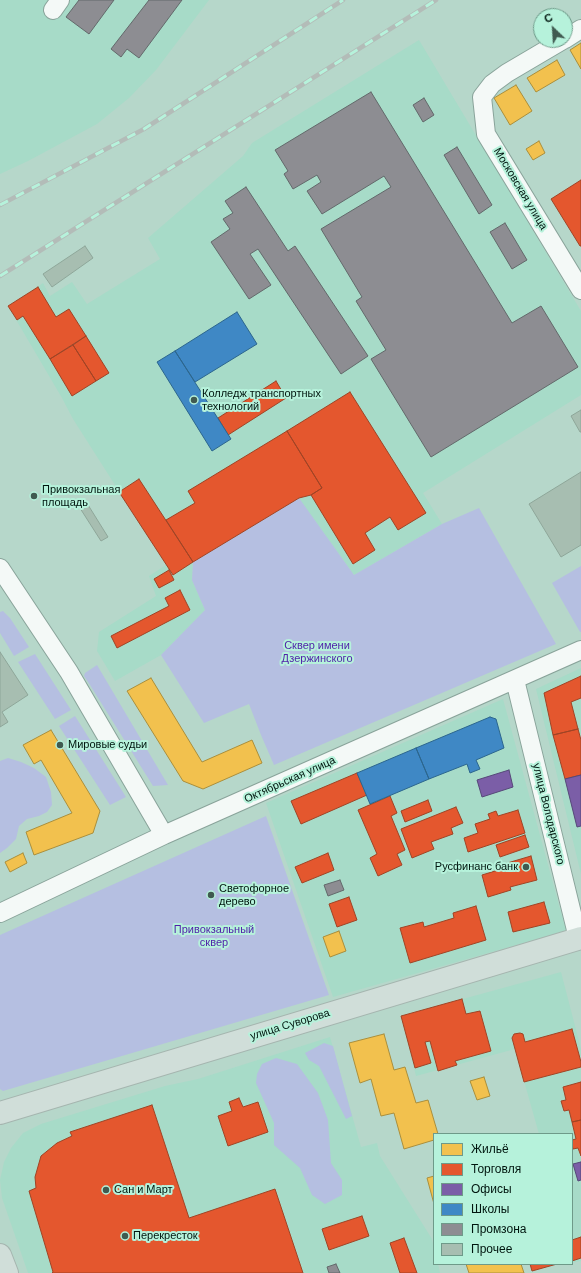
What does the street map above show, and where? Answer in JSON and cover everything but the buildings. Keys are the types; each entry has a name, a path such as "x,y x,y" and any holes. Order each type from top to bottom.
{"main road":[{"name":"улица Суворова","path":"0,1113 580,942"},
{"path":"0,1255 7,1273"}],"street":[{"name":"Московская улица","path":"549,48 507,73 492,84 482,97 486,134 581,290"},
{"path":"0,568 70,672 164,835"},
{"name":"Октябрьская улица","path":"0,913 164,835 581,650"},
{"name":"улица Володарского","path":"515,680 580,942"}],"shaded area":[{"path":"0,0 209,0 156,70 129,98 97,124 28,161 0,174"},
{"path":"419,40 581,311 581,395 423,493 442,524 354,575 298,498 193,562 192,580 205,610 161,655 115,681 97,651 99,632 156,596 149,576 166,565 73,419 8,306 43,283 50,296 72,282 87,304 160,259 148,238 243,156 252,143"},
{"path":"581,668 581,874 536,689"},
{"path":"503,699 566,931 333,997 266,803"},
{"path":"561,972 581,1049 581,1261 573,1263 573,1133 539,1133 515,1049 416,1076 401,1016"},
{"path":"330,1037 361,1147 377,1143 380,1156 432,1239 433,1265 438,1265 440,1273 28,1273 2,1198 0,1180 4,1162 11,1148 23,1133 41,1124 165,1086 198,1079"}],"green space":[{"name":"Сквер имени Дзержинского","path":"299,498 354,575 442,524 479,508 556,644 274,765 249,704 204,723 161,655 205,610 192,580 193,562"},
{"path":"581,566 581,632 580,632 552,583"},
{"path":"3,611 10,618 29,647 14,656 0,633 0,612"},
{"path":"35,654 71,710 55,719 18,662"},
{"path":"97,665 168,785 153,786 84,676 85,673"},
{"path":"75,716 126,797 110,805 59,726"},
{"path":"8,758 34,768 46,777 51,792 52,805 47,812 27,819 19,826 16,839 0,853 0,761"},
{"name":"Привокзальный сквер","path":"266,816 329,995 3,1091 0,1089 0,935"},
{"path":"324,1043 333,1046 352,1116 346,1119 319,1066 309,1060 305,1053"},
{"path":"276,1058 297,1064 318,1093 328,1120 331,1163 342,1180 342,1195 325,1204 312,1195 300,1168 274,1145 274,1123 256,1083 257,1074 262,1064"}],"railway":[{"path":"0,205 144,129 343,0"},
{"path":"0,276 436,0"}],"place":[{"name":"Колледж транспортных технологий","path":"194,400"},
{"name":"Привокзальная площадь","path":"34,496"},
{"name":"Мировые судьи","path":"60,745"},
{"name":"Русфинанс банк","path":"526,867"},
{"name":"Светофорное дерево","path":"211,895"},
{"name":"Сан и Март","path":"106,1190"},
{"name":"Перекресток","path":"125,1236"}]}
